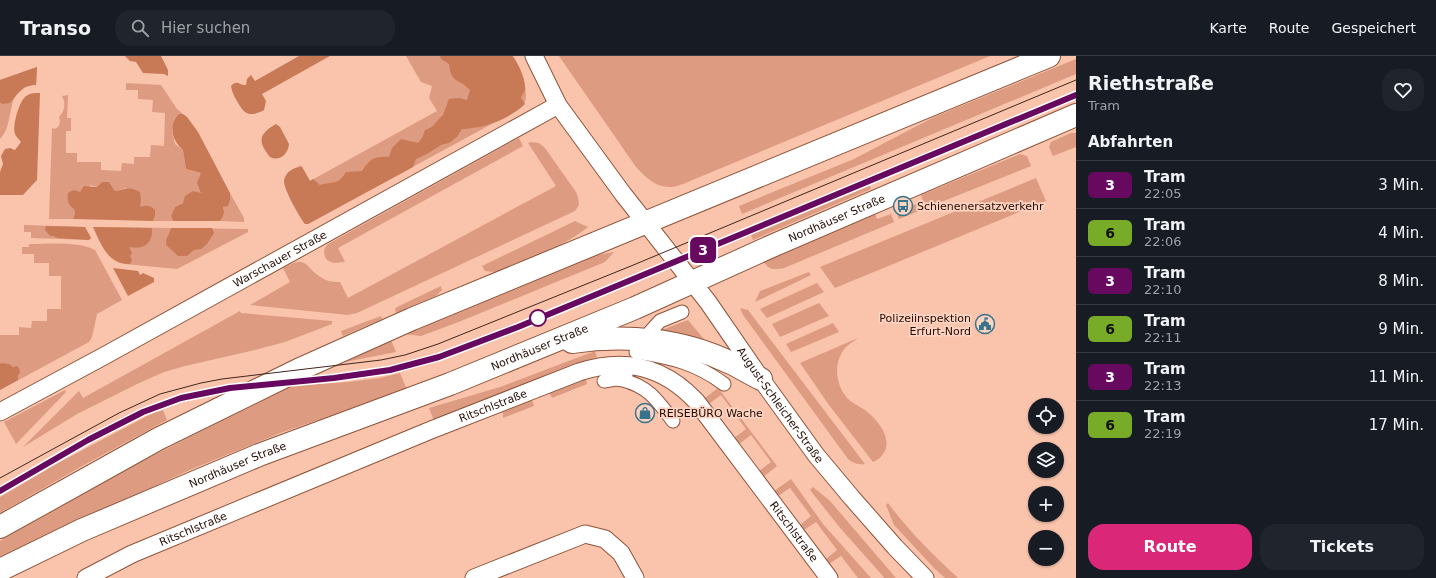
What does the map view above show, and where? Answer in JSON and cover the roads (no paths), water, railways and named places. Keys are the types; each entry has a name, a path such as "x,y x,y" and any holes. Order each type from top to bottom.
{"main road":[{"path":"0,528 158,439 298,370 406,322 1049,56"},
{"name":"Nordhäuser Straße","path":"0,570 82,530 259,455 407,401 635,308 780,242 1076,115"},
{"path":"532,351 563,343 589,339 616,338 644,340 681,345 699,350 730,362 761,379"}],"street":[{"name":"August-Schleicher-Straße","path":"534,56 558,105 619,188 713,308 761,379 816,455 895,547 925,578"},
{"name":"Warschauer Straße","path":"0,412 558,105"},
{"path":"650,332 658,317 682,312"},
{"path":"636,352 674,359 692,365 710,373 724,384"},
{"name":"Ritschlstraße","path":"86,578 132,554 431,430 579,372 596,366 630,365 662,374 686,390 696,401 829,578"},
{"path":"604,381 624,377 641,386 659,402 673,421"},
{"path":"474,578 585,534 605,539 621,553 634,578"}],"tram line":[{"path":"0,478 119,413 160,394 222,379 381,360 405,355 438,344 631,266 1076,80"},
{"path":"0,491 88,440 143,412 181,398 231,388 390,370 439,357 518,327 1076,95"},
{"name":"3","path":"0,491 88,440 143,412 181,398 230,388 334,378 390,370 439,357 462,349 1076,95"}],"place":[{"name":"Schienenersatzverkehr","path":"903,206"},
{"name":"Polizeiinspektion Erfurt-Nord","path":"985,324"},
{"name":"REISEBÜRO Wache","path":"645,413"}]}
